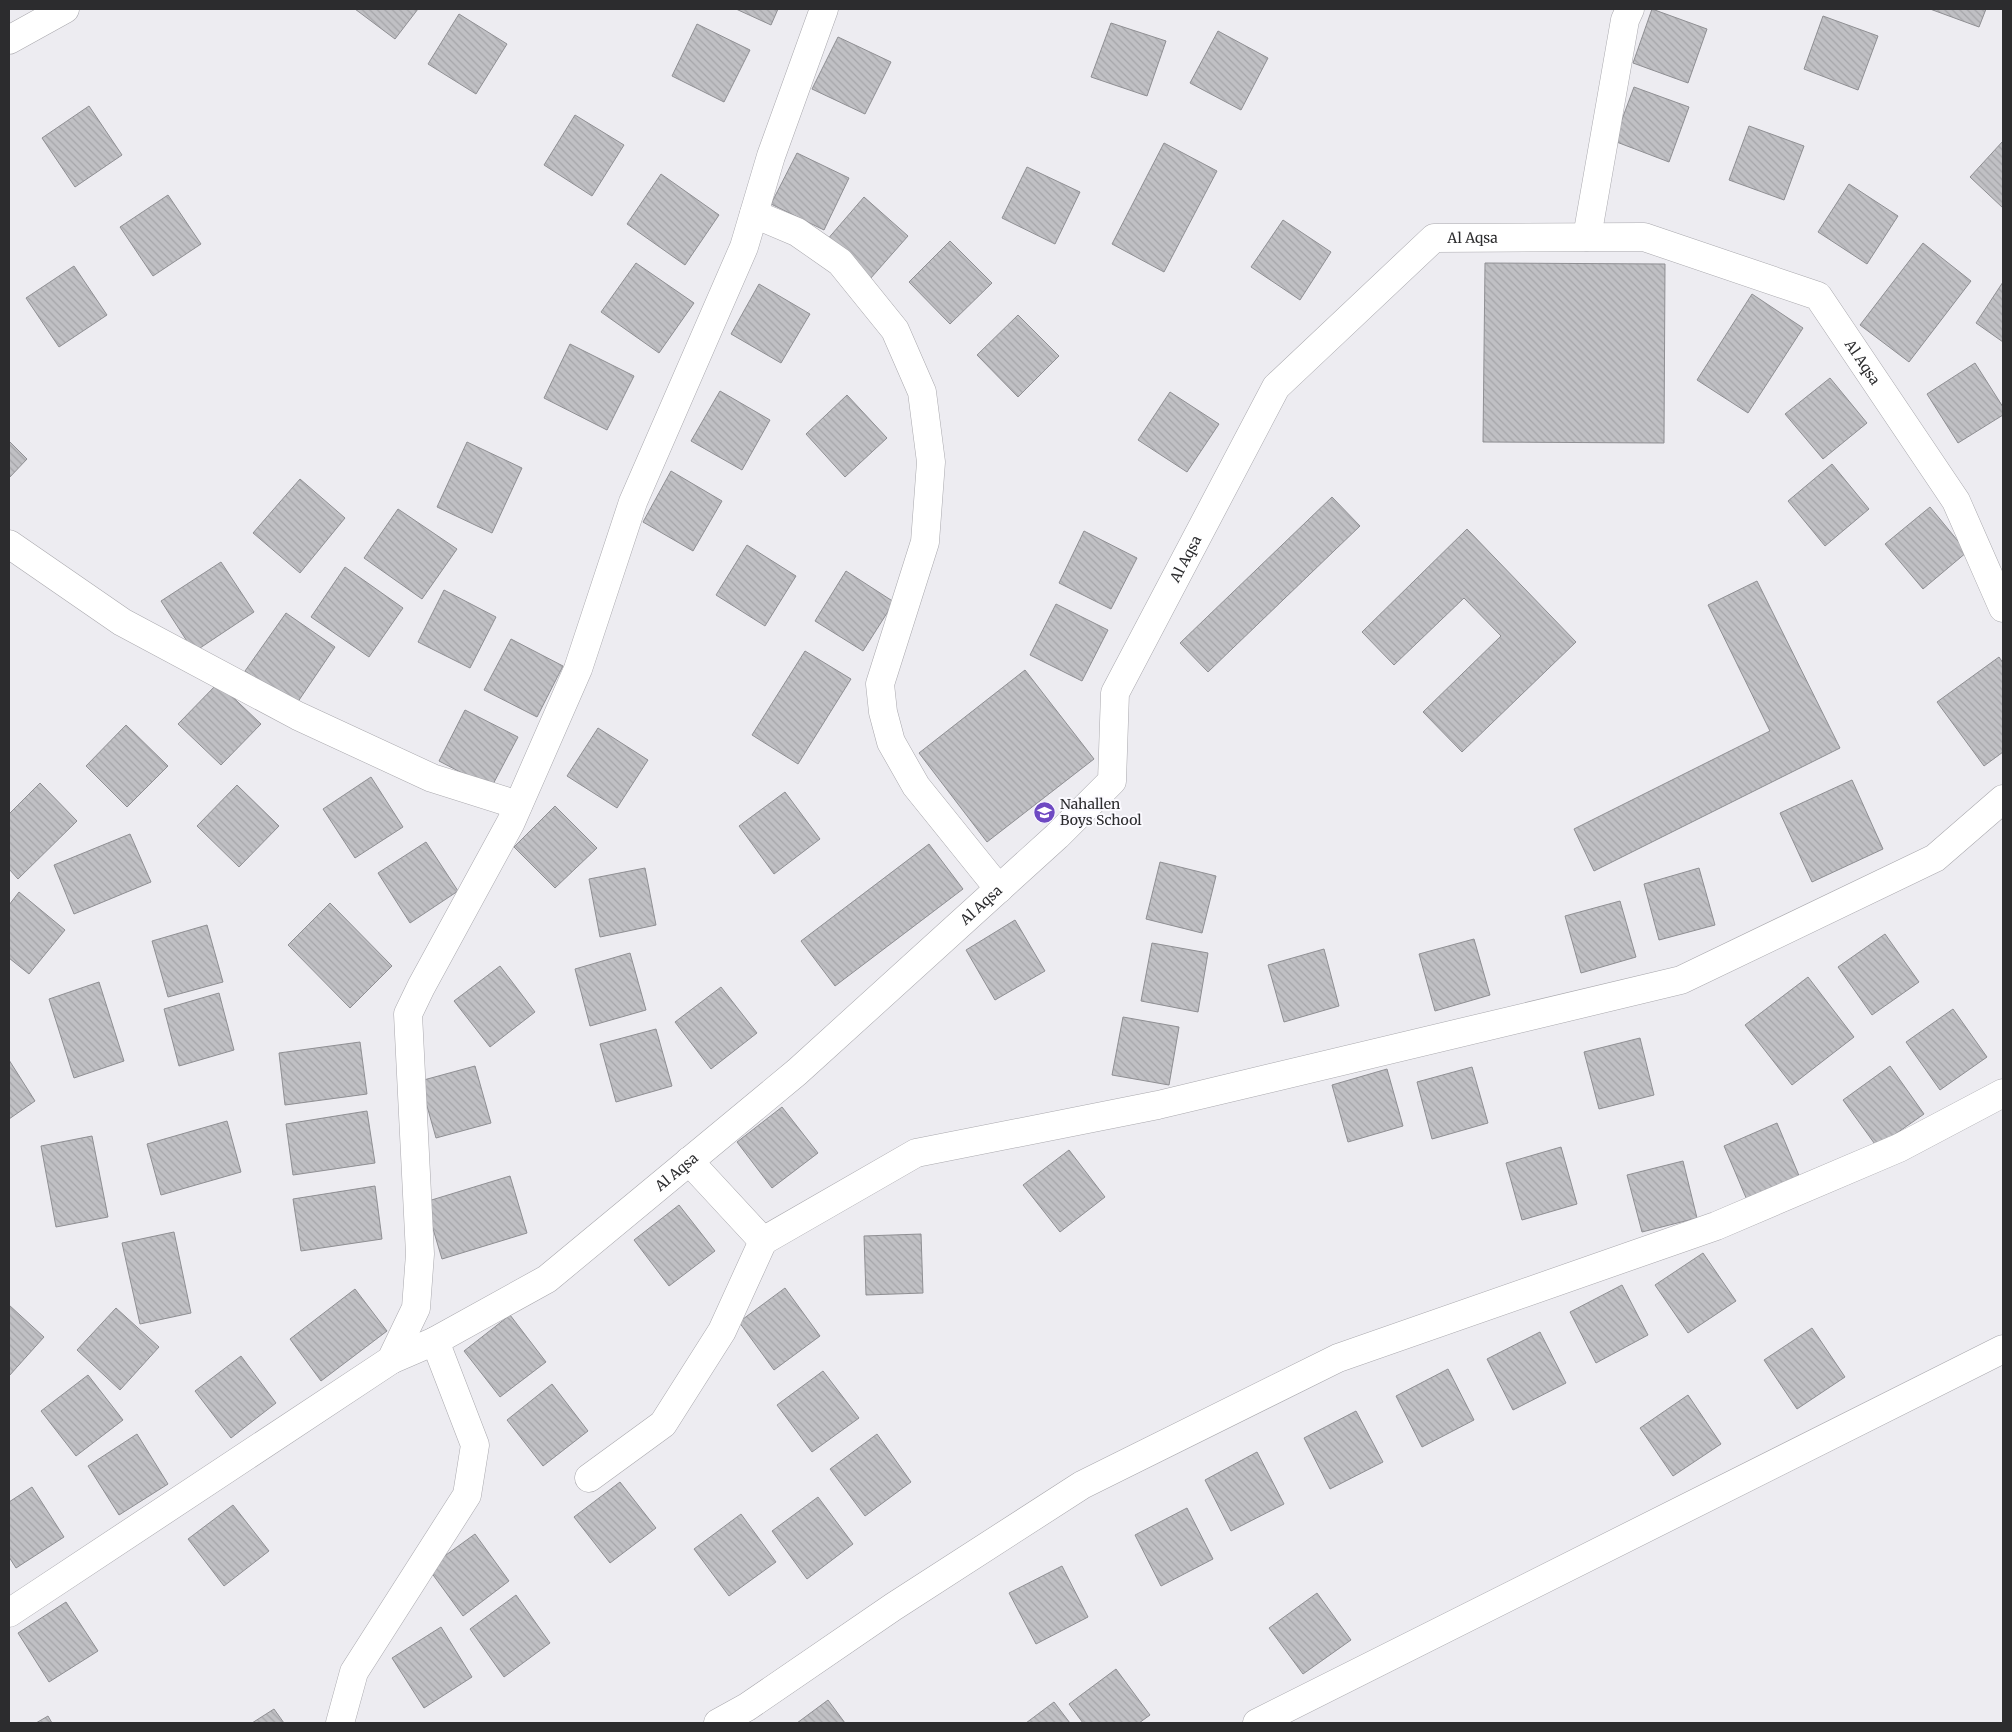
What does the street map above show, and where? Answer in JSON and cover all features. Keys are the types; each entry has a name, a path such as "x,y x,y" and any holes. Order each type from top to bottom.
{"street":[{"path":"9,40 64,9"},
{"path":"391,1360 416,1308 420,1254 408,1014 420,987 511,822 578,669 633,502 744,247 771,156 824,9"},
{"path":"1587,237 1625,20 1630,9"},
{"path":"754,214 797,232 840,262 895,330 922,392 932,462 925,542 899,630 880,684 883,712 892,742 916,786 999,889"},
{"name":"Al Aqsa","path":"9,1613 391,1360 435,1341 547,1279 797,1072 1057,836 1112,781 1114,693 1276,387 1434,238 1644,237 1818,296 1956,501 2003,608"},
{"path":"9,544 122,622 298,716 432,778 518,805"},
{"path":"590,1478 663,1424 722,1332 763,1241 916,1153 1158,1105 1681,980 1936,858 2003,800"},
{"path":"718,1723 747,1708 893,1607 1082,1485 1338,1358 1716,1226 1898,1148 2003,1093"},
{"path":"689,1161 763,1241"},
{"path":"340,1723 354,1672 468,1495 475,1445 435,1341"},
{"path":"1258,1723 2003,1349"}],"building":[{"path":"355,9 418,9 395,39"},
{"path":"736,9 778,9 771,25"},
{"path":"1652,9 1707,29 1688,83 1633,63"},
{"path":"1930,9 1986,9 1979,27"},
{"path":"459,14 507,44 476,94 428,64"},
{"path":"1823,16 1878,36 1858,90 1804,69"},
{"path":"1111,23 1166,41 1147,96 1091,77"},
{"path":"697,24 750,50 724,102 672,76"},
{"path":"1218,31 1268,58 1241,110 1190,83"},
{"path":"838,37 891,62 865,114 812,89"},
{"path":"1634,87 1689,107 1669,162 1614,141"},
{"path":"89,106 122,155 75,187 42,138"},
{"path":"575,115 624,145 592,196 544,165"},
{"path":"1749,126 1804,146 1784,200 1729,180"},
{"path":"2003,141 2003,208 1970,177"},
{"path":"1164,143 1217,171 1164,272 1112,244"},
{"path":"797,153 849,178 824,230 771,204"},
{"path":"1027,167 1080,192 1055,244 1002,218"},
{"path":"661,174 719,215 685,265 627,224"},
{"path":"1849,184 1898,216 1867,264 1818,232"},
{"path":"168,195 201,244 153,276 120,227"},
{"path":"864,197 908,236 870,279 826,241"},
{"path":"1283,220 1331,252 1300,300 1251,267"},
{"path":"950,241 992,283 950,324 909,282"},
{"path":"1923,243 1971,281 1909,362 1860,325"},
{"path":"636,263 694,303 659,353 601,312"},
{"path":"1485,263 1665,264 1664,443 1483,442"},
{"path":"74,266 107,315 59,347 26,298"},
{"path":"2003,282 2003,342 1976,323"},
{"path":"759,284 810,314 781,363 731,334"},
{"path":"1752,294 1803,328 1748,413 1697,380"},
{"path":"1018,315 1059,356 1018,397 977,355"},
{"path":"570,344 634,376 607,430 544,398"},
{"path":"1975,363 2003,407 2003,415 1958,443 1927,394"},
{"path":"1830,378 1867,423 1823,459 1785,414"},
{"path":"720,391 770,420 742,470 691,441"},
{"path":"1170,392 1219,424 1187,472 1138,440"},
{"path":"847,395 887,438 845,477 806,434"},
{"path":"9,441 27,459 9,478"},
{"path":"467,442 522,468 492,533 437,507"},
{"path":"1832,464 1869,509 1825,546 1788,501"},
{"path":"671,471 722,501 693,551 643,522"},
{"path":"300,479 345,518 300,573 253,533"},
{"path":"1332,497 1360,526 1208,672 1180,643"},
{"path":"1930,507 1967,552 1923,589 1885,544"},
{"path":"398,509 457,549 422,599 364,558"},
{"path":"1467,529 1576,642 1462,752 1423,712 1501,636 1464,598 1394,665 1362,632"},
{"path":"1084,531 1137,558 1111,609 1059,583"},
{"path":"747,545 796,576 765,626 716,595"},
{"path":"221,562 254,612 194,652 161,601"},
{"path":"345,567 403,608 369,657 311,617"},
{"path":"846,571 894,602 863,651 815,621"},
{"path":"1757,581 1840,748 1594,871 1574,829 1770,731 1708,605"},
{"path":"444,590 496,617 470,668 418,642"},
{"path":"1056,604 1108,630 1082,681 1030,655"},
{"path":"286,613 335,647 295,706 245,671"},
{"path":"511,639 563,666 537,717 484,690"},
{"path":"805,651 851,679 798,764 752,735"},
{"path":"1999,657 2003,663 2003,752 1984,766 1937,702"},
{"path":"1025,670 1094,759 987,842 919,753"},
{"path":"218,683 261,724 221,765 178,724"},
{"path":"465,710 518,737 491,788 439,761"},
{"path":"126,725 168,766 127,807 86,766"},
{"path":"598,728 648,760 617,808 567,776"},
{"path":"371,777 403,827 355,858 323,809"},
{"path":"1852,780 1883,849 1812,882 1780,813"},
{"path":"40,783 77,821 18,879 9,869 9,814"},
{"path":"237,785 279,826 239,867 197,826"},
{"path":"785,792 820,839 774,874 739,826"},
{"path":"555,806 597,848 555,888 514,847"},
{"path":"130,834 151,882 74,914 54,865"},
{"path":"426,842 458,891 410,923 378,873"},
{"path":"929,844 963,889 835,986 801,941"},
{"path":"1160,862 1216,876 1202,933 1146,919"},
{"path":"645,868 656,925 600,937 589,879"},
{"path":"1699,868 1715,925 1659,940 1644,884"},
{"path":"19,892 65,930 29,974 9,958 9,905"},
{"path":"1620,901 1636,957 1581,973 1565,916"},
{"path":"330,903 392,966 350,1008 288,945"},
{"path":"1015,920 1045,971 995,1000 966,950"},
{"path":"207,925 223,982 168,997 152,941"},
{"path":"1885,934 1919,982 1872,1015 1838,967"},
{"path":"1474,939 1490,995 1435,1011 1419,954"},
{"path":"1152,943 1208,953 1198,1012 1141,1001"},
{"path":"1324,949 1339,1006 1284,1022 1268,965"},
{"path":"630,953 646,1010 590,1026 575,969"},
{"path":"500,966 535,1012 490,1047 454,1001"},
{"path":"1808,977 1854,1037 1792,1085 1745,1025"},
{"path":"99,982 124,1061 74,1078 49,999"},
{"path":"721,987 757,1033 711,1069 675,1022"},
{"path":"219,993 234,1050 179,1066 164,1009"},
{"path":"1953,1009 1987,1057 1940,1090 1906,1042"},
{"path":"1123,1017 1179,1027 1169,1085 1112,1075"},
{"path":"656,1029 672,1086 616,1102 600,1044"},
{"path":"1640,1038 1654,1095 1599,1109 1584,1052"},
{"path":"360,1042 367,1094 285,1105 279,1053"},
{"path":"9,1060 35,1101 9,1119"},
{"path":"475,1066 491,1123 436,1138 420,1081"},
{"path":"1890,1066 1924,1114 1877,1147 1843,1100"},
{"path":"1472,1067 1488,1123 1432,1139 1417,1082"},
{"path":"1387,1069 1403,1126 1348,1142 1332,1085"},
{"path":"782,1107 818,1153 772,1188 737,1142"},
{"path":"367,1111 375,1163 293,1175 286,1124"},
{"path":"227,1121 241,1172 161,1195 147,1144"},
{"path":"1777,1123 1800,1178 1747,1200 1724,1146"},
{"path":"92,1136 108,1217 56,1227 41,1146"},
{"path":"1561,1147 1577,1204 1522,1220 1506,1163"},
{"path":"1069,1150 1105,1197 1060,1232 1023,1185"},
{"path":"1683,1161 1697,1218 1642,1232 1627,1175"},
{"path":"510,1176 527,1233 442,1259 425,1202"},
{"path":"375,1186 382,1239 301,1251 293,1199"},
{"path":"679,1205 715,1251 669,1286 634,1240"},
{"path":"174,1232 191,1313 140,1324 122,1243"},
{"path":"921,1234 923,1293 866,1295 864,1236"},
{"path":"1703,1253 1736,1301 1688,1333 1655,1285"},
{"path":"1622,1285 1648,1335 1596,1363 1570,1312"},
{"path":"785,1288 820,1336 774,1370 739,1322"},
{"path":"355,1289 387,1331 321,1381 290,1339"},
{"path":"9,1305 44,1337 9,1376"},
{"path":"116,1308 159,1347 120,1390 77,1350"},
{"path":"510,1315 546,1362 500,1397 464,1351"},
{"path":"1812,1328 1845,1377 1797,1409 1764,1360"},
{"path":"1540,1332 1566,1383 1513,1410 1487,1359"},
{"path":"241,1356 276,1403 231,1438 195,1391"},
{"path":"1448,1369 1474,1420 1422,1447 1396,1396"},
{"path":"823,1371 859,1418 812,1452 777,1405"},
{"path":"88,1375 123,1420 76,1456 41,1411"},
{"path":"552,1384 588,1431 543,1466 507,1420"},
{"path":"1688,1395 1721,1444 1673,1476 1640,1428"},
{"path":"1356,1411 1383,1462 1330,1489 1304,1438"},
{"path":"137,1434 168,1484 119,1515 88,1466"},
{"path":"877,1434 911,1482 865,1516 830,1469"},
{"path":"1257,1452 1284,1504 1231,1531 1205,1480"},
{"path":"620,1482 656,1528 610,1563 574,1517"},
{"path":"32,1487 64,1537 16,1568 9,1557 9,1502"},
{"path":"818,1497 853,1544 807,1579 772,1531"},
{"path":"233,1505 269,1551 224,1586 188,1539"},
{"path":"1187,1508 1213,1559 1161,1586 1135,1535"},
{"path":"741,1514 776,1562 729,1596 694,1549"},
{"path":"475,1534 509,1581 463,1616 428,1568"},
{"path":"1062,1566 1088,1617 1036,1644 1009,1593"},
{"path":"1317,1593 1351,1640 1303,1674 1269,1628"},
{"path":"516,1595 550,1643 504,1677 470,1629"},
{"path":"66,1602 98,1651 49,1682 18,1633"},
{"path":"441,1627 472,1677 424,1708 392,1658"},
{"path":"1116,1669 1150,1715 1139,1723 1083,1723 1069,1704"},
{"path":"828,1700 845,1723 797,1723"},
{"path":"1054,1702 1070,1723 1026,1723"},
{"path":"274,1709 284,1723 252,1723"},
{"path":"48,1716 52,1723 36,1723"}],"place":[{"name":"Nahallen Boys School","path":"1044,812"}]}
